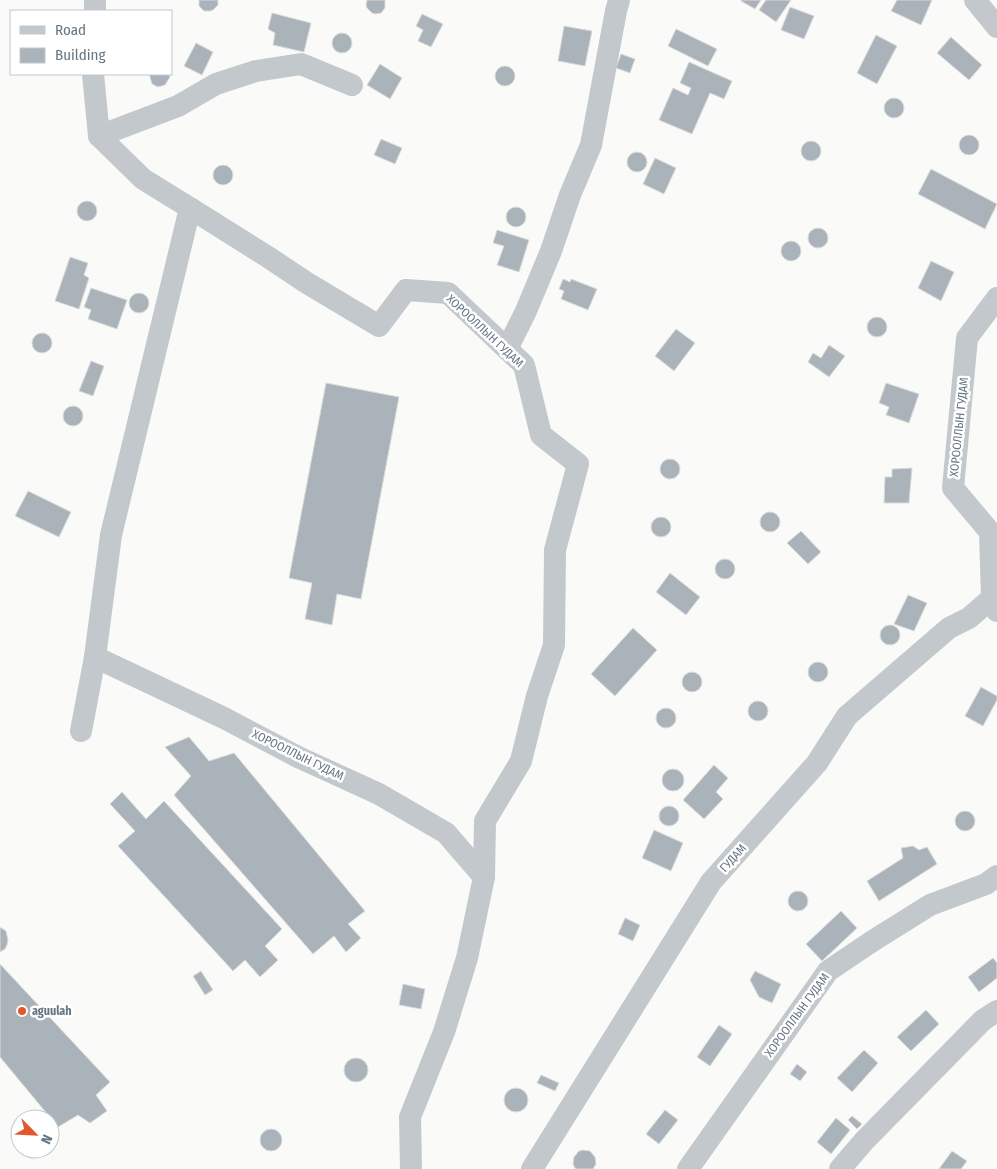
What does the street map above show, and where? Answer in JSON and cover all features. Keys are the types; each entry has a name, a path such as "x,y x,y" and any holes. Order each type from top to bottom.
{"street":[{"path":"507,349 526,311 591,145 619,0"},
{"path":"976,0 997,18"},
{"path":"976,0 997,27"},
{"path":"99,136 178,106 216,84 256,71 301,64 352,85"},
{"path":"81,731 95,657 111,535 190,208 143,178 99,136 93,75"},
{"name":"ХОРООЛЛЫН ГУДАМ","path":"190,208 307,283 379,326 406,290 448,293 524,365 541,435 578,464 555,550 554,645 521,761 485,821 484,877 467,958 444,1032 410,1117 411,1169"},
{"name":"ХОРООЛЛЫН ГУДАМ","path":"994,605 990,532 953,488 967,338 997,298"},
{"name":"ГУДАМ","path":"532,1169 711,882 817,763 847,716 949,628 994,605"},
{"name":"ХОРООЛЛЫН ГУДАМ","path":"95,657 224,718 298,757 379,794 446,833 484,877"},
{"name":"ХОРООЛЛЫН ГУДАМ","path":"688,1169 828,971 930,905 986,884 997,876"},
{"path":"840,1169 865,1140 983,1020 997,1011"}],"building":[{"path":"199,0 218,0 218,5 213,10 204,11 199,6"},
{"path":"367,0 385,0 385,8 381,13 372,13 367,8"},
{"path":"741,0 761,0 755,9"},
{"path":"766,0 791,0 776,22 759,10"},
{"path":"897,0 932,0 921,25 891,11"},
{"path":"790,7 814,16 804,39 781,30"},
{"path":"272,13 311,23 304,52 273,45 275,33 268,29"},
{"path":"422,14 443,24 431,47 418,41 423,30 416,26"},
{"path":"564,26 592,31 585,66 558,61"},
{"path":"676,29 717,49 708,66 668,46"},
{"path":"342,33 349,36 352,43 349,50 342,53 335,50 332,43 335,36"},
{"path":"876,35 897,46 877,84 857,73"},
{"path":"951,37 982,65 969,80 937,53"},
{"path":"196,43 213,52 202,75 184,66"},
{"path":"621,54 635,59 630,73 616,68"},
{"path":"689,62 732,81 724,99 710,93 692,134 659,120 673,88 688,95 691,88 680,83"},
{"path":"380,64 402,78 390,99 367,85"},
{"path":"505,66 512,69 515,76 512,83 505,86 498,83 495,76 498,69"},
{"path":"150,75 169,75 170,77 165,85 158,87 152,84"},
{"path":"894,98 901,101 904,108 901,115 894,118 887,115 884,108 887,101"},
{"path":"969,135 976,138 979,145 976,152 969,155 962,152 959,145 962,138"},
{"path":"381,139 402,148 395,164 374,155"},
{"path":"811,141 818,144 821,151 818,158 811,161 804,158 801,151 804,144"},
{"path":"637,152 644,155 647,162 644,169 637,172 630,169 627,162 630,155"},
{"path":"655,158 676,168 664,194 643,184"},
{"path":"223,165 230,168 233,175 230,182 223,185 216,182 213,175 216,168"},
{"path":"931,169 997,204 985,229 918,194"},
{"path":"87,201 94,204 97,211 94,218 87,221 80,218 77,211 80,204"},
{"path":"516,207 523,210 526,217 523,224 516,227 509,224 506,217 509,210"},
{"path":"818,228 825,231 828,238 825,245 818,248 811,245 808,238 811,231"},
{"path":"497,230 529,240 519,272 497,265 504,246 493,243"},
{"path":"791,241 798,244 801,251 798,258 791,261 784,258 781,251 784,244"},
{"path":"70,257 88,263 84,275 89,278 79,309 55,301"},
{"path":"931,261 954,272 941,301 918,288"},
{"path":"563,279 570,282 571,279 597,289 588,310 561,299 564,291 559,289"},
{"path":"91,288 127,300 117,329 88,319 91,310 84,307"},
{"path":"139,293 146,296 149,303 146,310 139,313 132,310 129,303 132,296"},
{"path":"877,317 884,320 887,327 884,334 877,337 870,334 867,327 870,320"},
{"path":"676,329 695,343 674,371 655,356"},
{"path":"42,333 49,336 52,343 49,350 42,353 35,350 32,343 35,336"},
{"path":"829,345 845,356 829,377 808,362 813,353 821,358"},
{"path":"91,361 104,366 93,396 79,391"},
{"path":"326,383 399,397 361,599 337,594 332,625 305,619 312,583 289,578"},
{"path":"886,383 919,394 909,423 886,415 889,407 879,403"},
{"path":"73,406 80,409 83,416 80,423 73,426 66,423 63,416 66,409"},
{"path":"670,459 677,462 680,469 677,476 670,479 663,476 660,469 663,462"},
{"path":"912,468 909,503 884,503 885,477 892,477 892,469"},
{"path":"28,491 71,512 59,537 15,516"},
{"path":"770,512 777,515 780,522 777,529 770,532 763,529 760,522 763,515"},
{"path":"661,517 668,520 671,527 668,534 661,537 654,534 651,527 654,520"},
{"path":"801,531 821,552 808,564 787,543"},
{"path":"725,559 732,562 735,569 732,576 725,579 718,576 715,569 718,562"},
{"path":"670,573 700,597 686,615 656,592"},
{"path":"908,595 927,603 914,631 894,624"},
{"path":"890,625 897,628 900,635 897,642 890,645 883,642 880,635 883,628"},
{"path":"633,628 657,650 615,696 591,674"},
{"path":"818,662 825,665 828,672 825,679 818,682 811,679 808,672 811,665"},
{"path":"692,672 699,675 702,682 699,689 692,692 685,689 682,682 685,675"},
{"path":"981,687 997,696 997,700 983,726 965,716"},
{"path":"758,701 765,704 768,711 765,718 758,721 751,718 748,711 751,704"},
{"path":"666,708 673,711 676,718 673,725 666,728 659,725 656,718 659,711"},
{"path":"189,737 209,761 234,753 365,911 348,924 361,938 346,952 334,936 313,954 174,795 191,776 165,747"},
{"path":"714,765 728,778 716,792 723,799 704,819 683,800"},
{"path":"673,769 681,772 684,780 681,788 673,791 665,788 662,780 665,772"},
{"path":"122,792 146,819 164,801 282,929 265,946 278,960 260,977 245,960 233,971 118,846 135,831 110,804"},
{"path":"665,806 673,806 679,812 679,820 673,826 665,826 659,820 659,812"},
{"path":"965,811 972,814 975,821 972,828 965,831 958,828 955,821 958,814"},
{"path":"654,830 683,843 671,871 642,858"},
{"path":"913,846 919,850 927,847 937,864 879,901 867,881 903,858 901,848"},
{"path":"798,891 805,894 808,901 805,908 798,911 791,908 788,901 791,894"},
{"path":"841,911 857,928 822,961 806,944"},
{"path":"625,918 640,925 633,941 618,934"},
{"path":"0,927 6,931 8,940 5,949 0,952"},
{"path":"993,958 997,963 997,978 979,992 968,977"},
{"name":"aguulah","path":"0,964 110,1082 96,1095 107,1111 90,1123 78,1115 60,1126 60,1109 43,1109 0,1057"},
{"path":"201,971 213,990 205,995 193,976"},
{"path":"755,971 781,984 772,1003 759,997 750,980"},
{"path":"403,984 425,989 421,1009 399,1005"},
{"path":"926,1010 939,1024 911,1051 897,1037"},
{"path":"719,1025 732,1034 710,1066 697,1057"},
{"path":"864,1050 878,1063 852,1092 837,1078"},
{"path":"356,1058 361,1059 367,1065 367,1075 361,1081 356,1082 351,1081 345,1075 344,1070 345,1065 351,1059"},
{"path":"797,1064 807,1072 800,1081 790,1074"},
{"path":"541,1075 559,1083 555,1091 537,1083"},
{"path":"516,1088 525,1091 528,1100 525,1109 516,1112 507,1109 504,1100 507,1091"},
{"path":"665,1110 678,1120 659,1144 646,1134"},
{"path":"852,1116 862,1124 857,1129 848,1120"},
{"path":"836,1118 850,1130 831,1154 817,1142"},
{"path":"271,1129 281,1136 282,1140 275,1150 271,1151 261,1144 260,1140 267,1130"},
{"path":"579,1151 590,1151 595,1157 596,1164 593,1169 575,1168 573,1164 574,1157"},
{"path":"952,1151 967,1161 961,1169 939,1169"}],"place":[{"name":"aguulah","path":"22,1011"}]}
